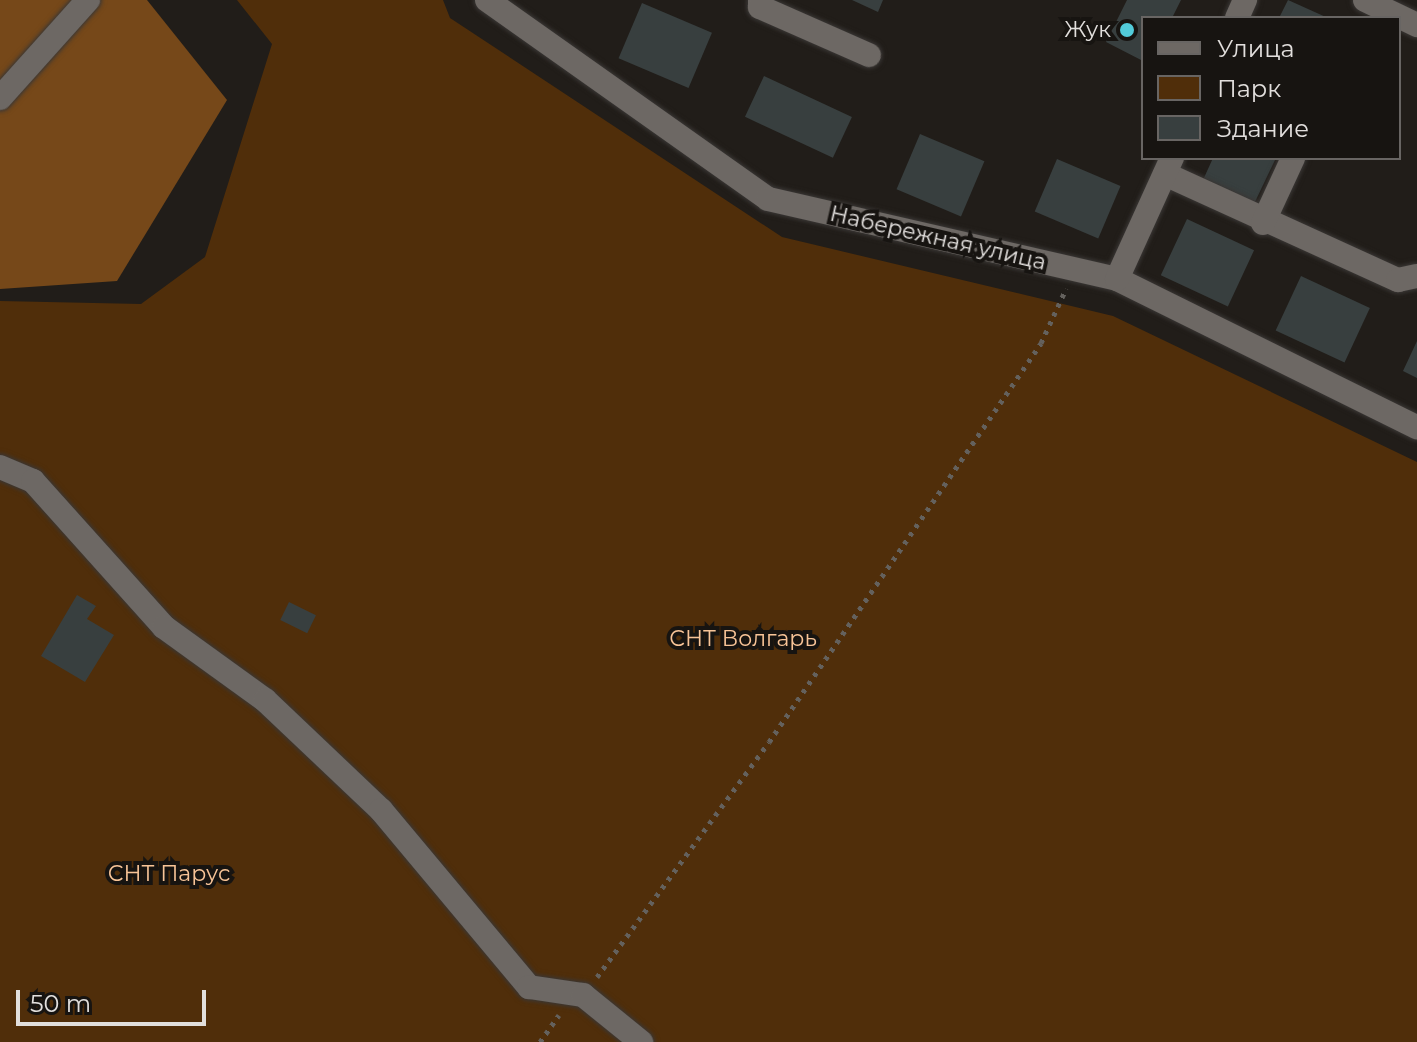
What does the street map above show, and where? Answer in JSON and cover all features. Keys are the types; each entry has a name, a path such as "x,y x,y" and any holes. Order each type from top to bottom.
{"street":[{"path":"0,98 88,0"},
{"name":"Набережная улица","path":"487,0 768,199 1117,279 1417,427"},
{"path":"760,0 760,7 869,55"},
{"path":"1365,0 1398,16"},
{"path":"1263,223 1292,160"},
{"path":"1117,279 1168,166 1263,223 1398,280 1417,276"},
{"path":"0,467 33,481 164,627 265,700 381,810 529,987 583,995 641,1042"}],"path":[{"path":"583,995 769,742 1041,343 1075,270"}],"green space":[{"name":"СНТ Волгарь","path":"237,0 443,0 450,18 782,237 1113,316 1417,462 1417,1042 0,1042 0,301 141,304 205,257 272,44"}],"shaded area":[{"path":"0,0 147,0 227,100 117,281 0,289"}],"building":[{"path":"852,0 883,0 878,12"},
{"name":"Жук","path":"1127,0 1181,0 1173,16 1141,16 1141,60 1106,42"},
{"path":"1288,0 1324,16 1280,16"},
{"path":"642,3 712,33 689,88 619,58"},
{"path":"764,76 852,117 833,158 745,117"},
{"path":"920,134 984,161 961,217 897,189"},
{"path":"1057,159 1121,186 1098,238 1035,211"},
{"path":"1212,160 1275,160 1254,204 1203,180"},
{"path":"1187,219 1254,250 1228,306 1161,275"},
{"path":"1301,276 1370,308 1345,362 1276,330"},
{"path":"1417,341 1417,378 1403,371"},
{"path":"77,595 96,606 87,619 114,635 85,682 41,656"},
{"path":"289,602 316,615 307,633 280,620"}],"place":[{"name":"Жук","path":"1127,30"}],"park label":[{"name":"СНТ Парус","path":"169,874"}]}
